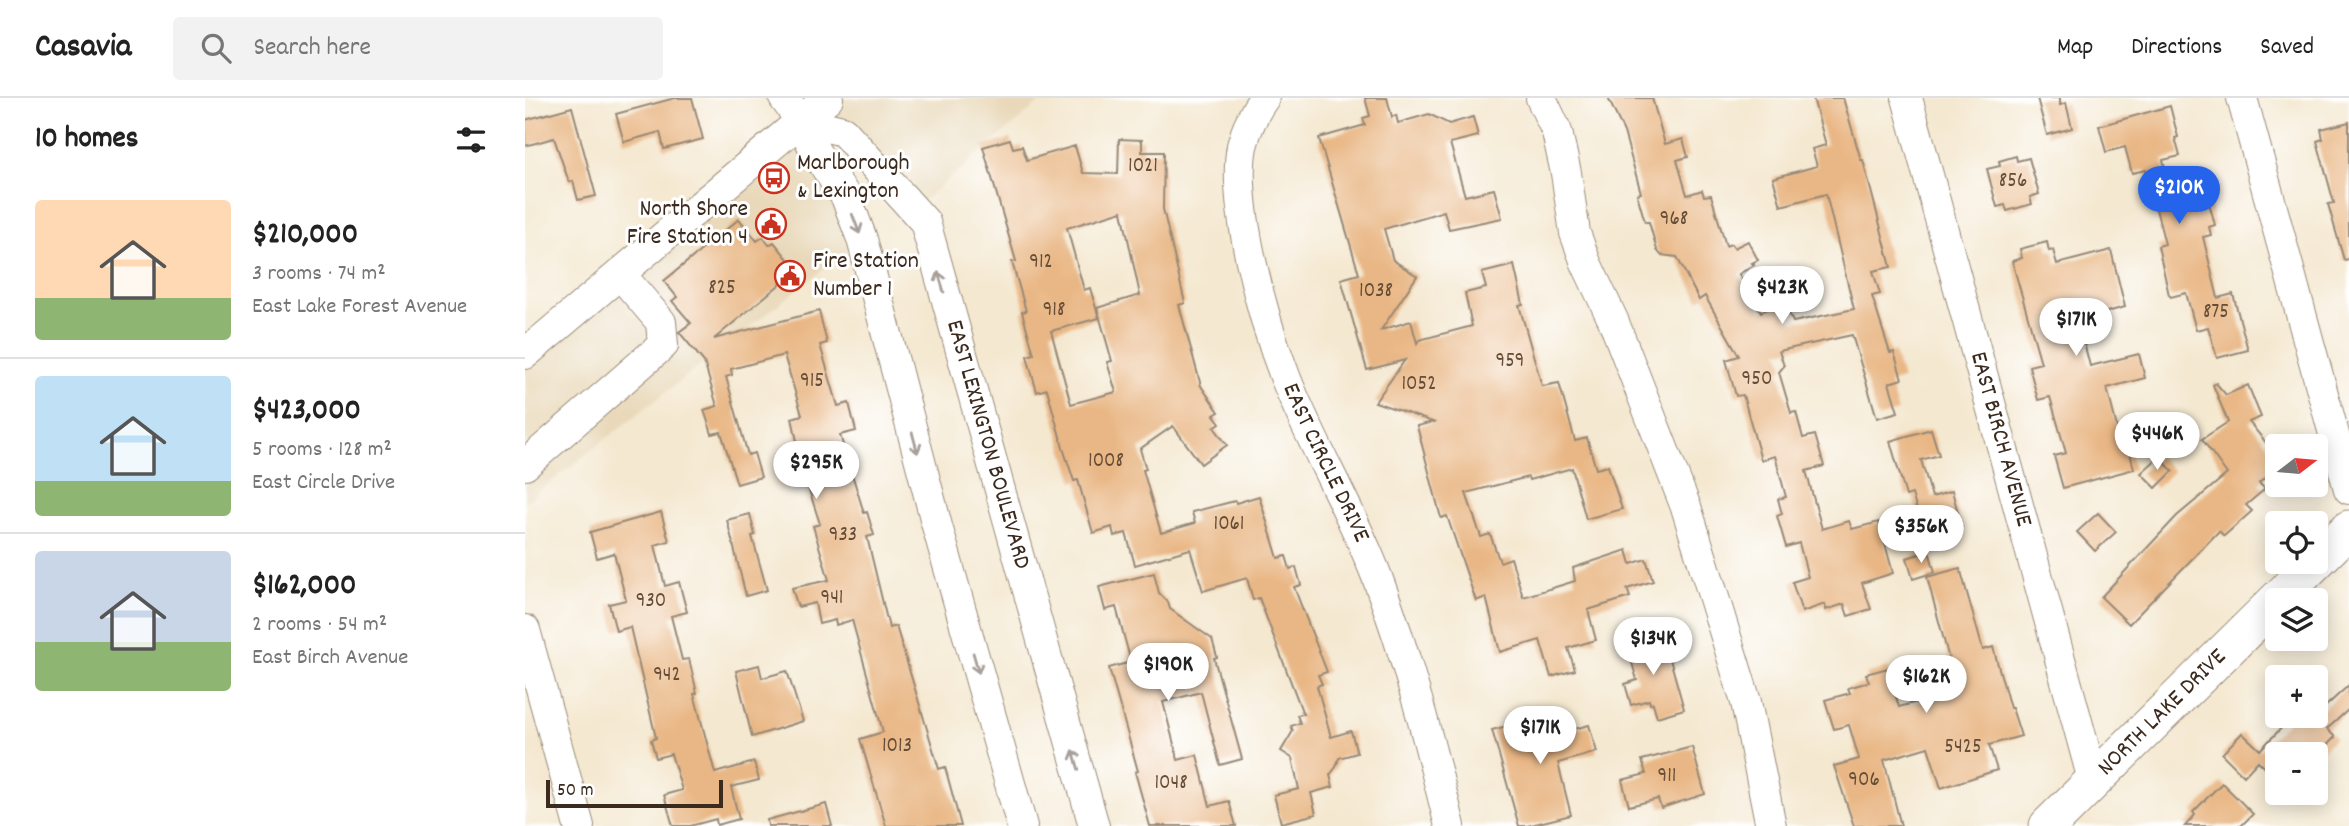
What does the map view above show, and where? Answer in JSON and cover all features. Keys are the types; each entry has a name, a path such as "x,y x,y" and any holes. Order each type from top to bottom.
{"main road":[{"name":"NORTH LAKE DRIVE","path":"2048,826 2349,529"}],"street":[{"path":"525,354 621,275 793,110 828,98"},
{"name":"EAST CIRCLE DRIVE","path":"1263,98 1255,110 1242,146 1240,187 1255,276 1286,379 1377,578 1420,703 1450,826"},
{"path":"1541,98 1557,132 1575,233 1585,263 1613,320 1687,510 1746,702 1771,826"},
{"name":"EAST BIRCH AVENUE","path":"1907,98 2093,780"},
{"path":"2242,98 2349,489"},
{"path":"793,110 815,153 846,197 862,239 937,526 1022,826"},
{"name":"EAST LEXINGTON BOULEVARD","path":"793,110 843,131 925,222 1094,826"},
{"path":"525,465 663,345 661,322 621,275"},
{"path":"525,630 579,826"}],"shaded area":[{"path":"828,98 1045,98 913,207 844,131 802,121 862,239 525,502 525,354"}],"building":[{"path":"675,98 692,98 703,139 664,149 660,132 624,142 616,114"},
{"path":"1365,98 1387,98 1392,117 1396,115 1398,123 1429,114 1449,124 1473,117 1478,136 1450,143 1465,196 1494,189 1502,218 1449,229 1444,211 1384,229 1393,260 1417,276 1381,330 1411,321 1417,343 1419,340 1472,326 1465,293 1486,288 1482,273 1514,265 1523,304 1519,305 1542,386 1559,383 1575,441 1587,438 1596,469 1608,466 1622,509 1586,519 1572,468 1466,493 1481,537 1490,534 1500,562 1511,558 1523,597 1575,581 1573,568 1627,550 1631,564 1646,559 1653,581 1627,589 1630,597 1588,610 1596,640 1568,648 1575,670 1551,677 1540,640 1500,652 1486,597 1476,601 1447,516 1441,518 1417,426 1433,422 1375,402 1405,360 1367,370 1341,279 1359,274 1319,138 1365,125 1363,118 1370,116"},
{"path":"1608,98 1652,98 1665,144 1683,139 1688,157 1677,160 1687,195 1702,190 1704,196 1711,195 1726,246 1731,244 1734,248 1748,241 1758,260 1739,274 1761,312 1783,301 1793,322 1854,309 1826,194 1781,206 1773,178 1817,166 1812,149 1826,145 1813,98 1843,98 1863,160 1891,267 1873,271 1880,294 1872,296 1890,353 1894,352 1902,379 1889,383 1898,412 1877,418 1852,335 1779,351 1784,366 1779,372 1791,413 1796,412 1803,438 1815,435 1824,466 1806,471 1822,529 1849,521 1852,529 1879,522 1893,573 1862,583 1871,609 1848,616 1844,604 1826,610 1825,604 1802,612 1792,582 1808,577 1799,543 1786,547 1777,516 1782,514 1778,499 1786,497 1775,456 1761,460 1743,395 1736,396 1726,360 1739,356 1705,296 1699,300 1677,257 1661,255 1657,250 1637,194 1641,193 1624,132"},
{"path":"2037,98 2060,98 2060,105 2066,103 2072,128 2047,135"},
{"path":"2170,106 2180,156 2163,160 2173,196 2205,188 2215,225 2209,227 2211,235 2203,237 2218,298 2233,294 2248,350 2217,358 2208,327 2196,330 2186,293 2171,297 2169,295 2158,246 2165,244 2146,170 2132,173 2125,147 2106,152 2099,126"},
{"path":"572,107 596,196 578,200 573,181 569,182 554,138 525,146 525,120"},
{"path":"2349,122 2349,259 2344,260 2328,204 2334,203 2317,141 2323,139 2321,129"},
{"path":"1010,139 1013,148 1022,146 1027,160 1075,146 1083,173 1118,174 1119,139 1142,140 1142,152 1164,152 1163,209 1185,303 1179,305 1201,386 1219,412 1214,415 1220,423 1214,427 1227,445 1201,464 1173,426 1140,449 1146,469 1143,470 1161,533 1195,523 1192,512 1259,496 1278,558 1286,556 1290,569 1296,567 1301,585 1294,587 1327,672 1318,675 1322,684 1317,686 1331,737 1351,731 1357,753 1339,758 1330,775 1333,787 1311,793 1316,814 1281,823 1274,795 1299,789 1292,758 1281,751 1293,731 1291,726 1300,723 1297,715 1303,714 1259,598 1253,600 1247,578 1203,591 1190,549 1135,565 1126,533 1114,536 1112,527 1093,533 1078,480 1074,481 1063,448 1047,389 1037,392 1027,356 1034,354 1022,312 1026,311 1012,262 1016,261 983,147","holes":["1122,211 1140,295 1097,308 1112,361 1107,362 1116,392 1071,404 1051,331 1099,318 1090,288 1084,290 1067,228"]},
{"path":"2016,156 2017,161 2029,158 2039,194 2030,197 2032,204 2007,211 2005,205 1997,207 1987,169 2000,166 1999,161"},
{"path":"739,219 757,241 763,237 769,245 774,242 797,270 714,339 819,311 827,343 820,345 838,406 849,403 856,431 840,435 864,513 867,512 874,535 867,537 889,628 896,626 939,769 945,767 961,826 886,826 860,739 883,732 852,620 836,625 835,620 819,624 815,603 798,607 792,588 829,580 813,526 820,524 804,474 792,418 802,415 784,355 731,369 732,375 726,377 748,455 754,453 761,477 737,484 721,432 712,434 704,410 717,406 704,362 679,332 691,323 672,301 677,297 664,281"},
{"path":"2047,242 2049,251 2053,250 2057,264 2111,250 2125,307 2078,320 2090,366 2139,354 2145,378 2107,388 2120,439 2126,437 2134,469 2063,488 2054,456 2066,453 2050,397 2038,400 2029,366 2041,363 2012,261 2022,258 2020,249"},
{"path":"2216,383 2226,395 2248,385 2261,417 2249,422 2265,441 2265,478 2259,483 2265,489 2246,505 2252,511 2224,536 2219,531 2129,624 2101,597 2177,516 2227,474 2202,439 2228,422 2213,385"},
{"path":"1931,429 1939,455 1921,460 1932,497 1952,491 1962,527 1925,537 1912,494 1906,496 1890,441"},
{"path":"2159,457 2173,471 2156,488 2141,473"},
{"path":"661,512 669,541 655,545 665,586 679,582 687,612 671,616 682,660 689,659 697,693 694,694 715,773 754,762 759,780 731,787 739,819 717,825 716,819 690,826 673,826 664,795 682,790 671,754 656,758 651,740 656,738 630,627 616,631 609,604 626,600 614,553 597,558 590,532"},
{"path":"2098,513 2116,532 2095,551 2077,532"},
{"path":"750,514 755,535 752,536 767,590 746,596 727,520"},
{"path":"1929,551 1935,572 1913,579 1907,558"},
{"path":"1960,568 1983,650 1993,647 2021,736 1989,745 1997,770 1941,788 1928,747 1884,760 1901,826 1854,826 1834,766 1859,759 1849,725 1834,729 1825,700 1850,693 1848,688 1869,682 1866,674 1888,668 1899,707 1942,695 1940,684 1949,681 1944,661 1949,659 1927,577"},
{"path":"1154,573 1159,593 1168,602 1170,609 1212,639 1217,657 1214,658 1242,759 1220,765 1201,692 1163,702 1178,760 1197,755 1210,806 1229,801 1236,826 1150,826 1135,772 1138,771 1109,668 1131,662 1116,607 1105,610 1099,587"},
{"path":"1649,632 1655,656 1668,652 1684,709 1657,717 1653,703 1650,704 1649,700 1631,705 1625,684 1637,680 1625,639"},
{"path":"759,665 762,678 787,671 803,721 752,737 736,671"},
{"path":"2349,685 2349,709 2327,729 2335,737 2328,744 2328,742 2268,742 2281,728 2328,728 2328,704"},
{"path":"1555,713 1560,733 1589,725 1597,752 1558,763 1571,815 1519,826 1492,730"},
{"path":"2242,733 2260,750 2265,745 2265,768 2258,761 2244,776 2222,754"},
{"path":"1692,747 1705,794 1661,808 1658,799 1629,806 1622,780 1646,774 1642,760"},
{"path":"2222,783 2253,814 2241,826 2185,826 2195,815 2193,812"},
{"path":"826,804 832,826 768,826 767,820"}],"place":[{"name":"Marlborough & Lexington","path":"774,178"},
{"name":"North Shore Fire Station 4","path":"771,224"},
{"name":"Fire Station Number 1","path":"790,276"}]}
